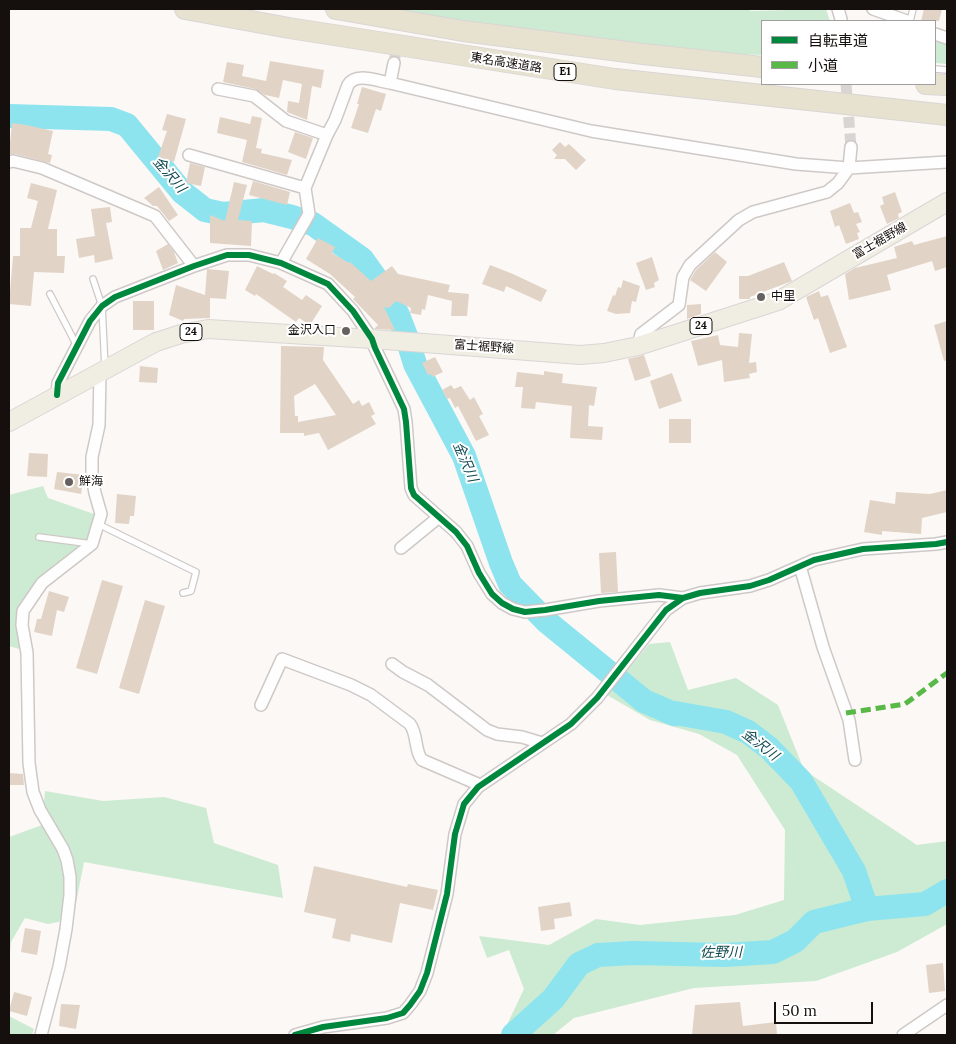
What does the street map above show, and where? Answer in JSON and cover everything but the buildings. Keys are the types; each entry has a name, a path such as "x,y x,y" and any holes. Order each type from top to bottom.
{"highway":[{"name":"東名高速道路","path":"185,9 299,30 615,79 947,115"},
{"name":"東名高速道路","path":"336,9 463,31 643,54 761,65"}],"main road":[{"name":"富士裾野線","path":"9,422 156,342 181,334 208,329 580,355 604,353 638,346 778,301 947,202"}],"street":[{"path":"874,9 906,20"},
{"path":"390,83 394,63"},
{"path":"281,263 309,214 305,188 326,135 336,120 352,80 357,78 390,83 591,131 796,164 849,168 947,162"},
{"path":"218,90 254,96 286,121 326,135"},
{"path":"638,346 641,334 679,305 683,277 690,265 739,220 754,212 772,206 826,192 838,183 849,168 851,146"},
{"path":"190,155 305,188"},
{"path":"9,162 13,161 42,168 155,216 194,266"},
{"path":"57,395 58,383 90,322 102,306 115,298 227,254 249,255 281,263 328,284 353,311 372,339 404,409 411,488 414,495 456,532 467,546 479,573 492,594 502,603 514,610 525,612 599,601 659,595 683,598"},
{"path":"41,1035 59,967 66,929 70,877 63,849 40,810 32,792 29,763 27,653 22,625 23,611 42,583 92,544 101,514 95,493 92,458 99,425 102,371"},
{"path":"401,548 439,517"},
{"path":"295,1035 323,1027 387,1018 403,1013 410,1006 420,990 429,964 447,894 455,834 464,804 480,786 571,724 597,698 666,610 683,598 700,593 750,586 814,560 863,549 947,542"},
{"path":"800,566 823,647 849,720 855,760"},
{"path":"261,706 282,659 351,685 371,695 410,724 415,730 419,756 422,760 480,786"},
{"path":"392,664 428,685 487,730 497,734 522,737 542,744"},
{"path":"904,1035 947,1006"}],"lane":[{"path":"93,279 102,306 102,371"},
{"path":"50,294 77,346"},
{"path":"98,524 196,572 191,591 183,594"},
{"path":"39,537 92,544"}],"green space":[{"path":"375,9 750,9 750,11 826,9 830,20 761,20 761,55 695,52 540,35"},
{"path":"936,39 947,42 947,64 936,63"},
{"path":"43,486 48,498 97,515 89,540 19,607 19,649 9,646 9,495"},
{"path":"670,642 688,690 736,678 778,705 804,770 917,845 947,841 947,924 897,952 816,981 694,988 574,1018 553,1035 502,1035 524,989 509,950 487,958 479,936 549,945 596,919 640,925 735,915 784,900 785,830 737,755 699,734 650,720 607,695 649,644"},
{"path":"45,791 103,801 164,797 206,808 214,843 278,865 283,898 84,862 73,919 48,924 25,918 11,942 9,966 9,837 42,825"},
{"path":"9,1016 34,1029 32,1035 9,1035"}],"waterway":[{"name":"金沢川","path":"9,116 111,119 127,125 182,192 205,210 223,214 264,210 292,217 313,224 362,259 398,315 415,364 464,456 510,584 546,621 644,701 674,714 726,722 748,732 769,748 801,781 854,871 867,909"},
{"name":"佐野川","path":"513,1035 553,999 579,964 598,955 633,953 724,955 773,952 795,941 814,922 867,909 925,904 947,891"}],"tunnel":[{"path":"394,63 403,9"},
{"path":"846,85 851,147"}],"marked path":[{"path":"846,713 905,704 947,673"}],"cycle path":[{"path":"57,395 58,383 90,321 102,306 115,297 227,255 249,255 281,263 328,284 353,311 372,339 404,409 411,488 414,495 456,532 467,546 479,573 492,594 502,603 513,609 525,612 599,601 659,595 683,598"},
{"path":"295,1035 323,1027 387,1018 403,1013 410,1005 420,991 427,973 447,894 455,834 464,804 478,787 571,724 597,698 666,610 683,598 700,593 750,586 769,580 814,560 863,549 947,542"}],"place":[{"name":"中里","path":"761,297"},
{"name":"金沢入口","path":"346,331"},
{"name":"鮮海","path":"69,482"}]}
